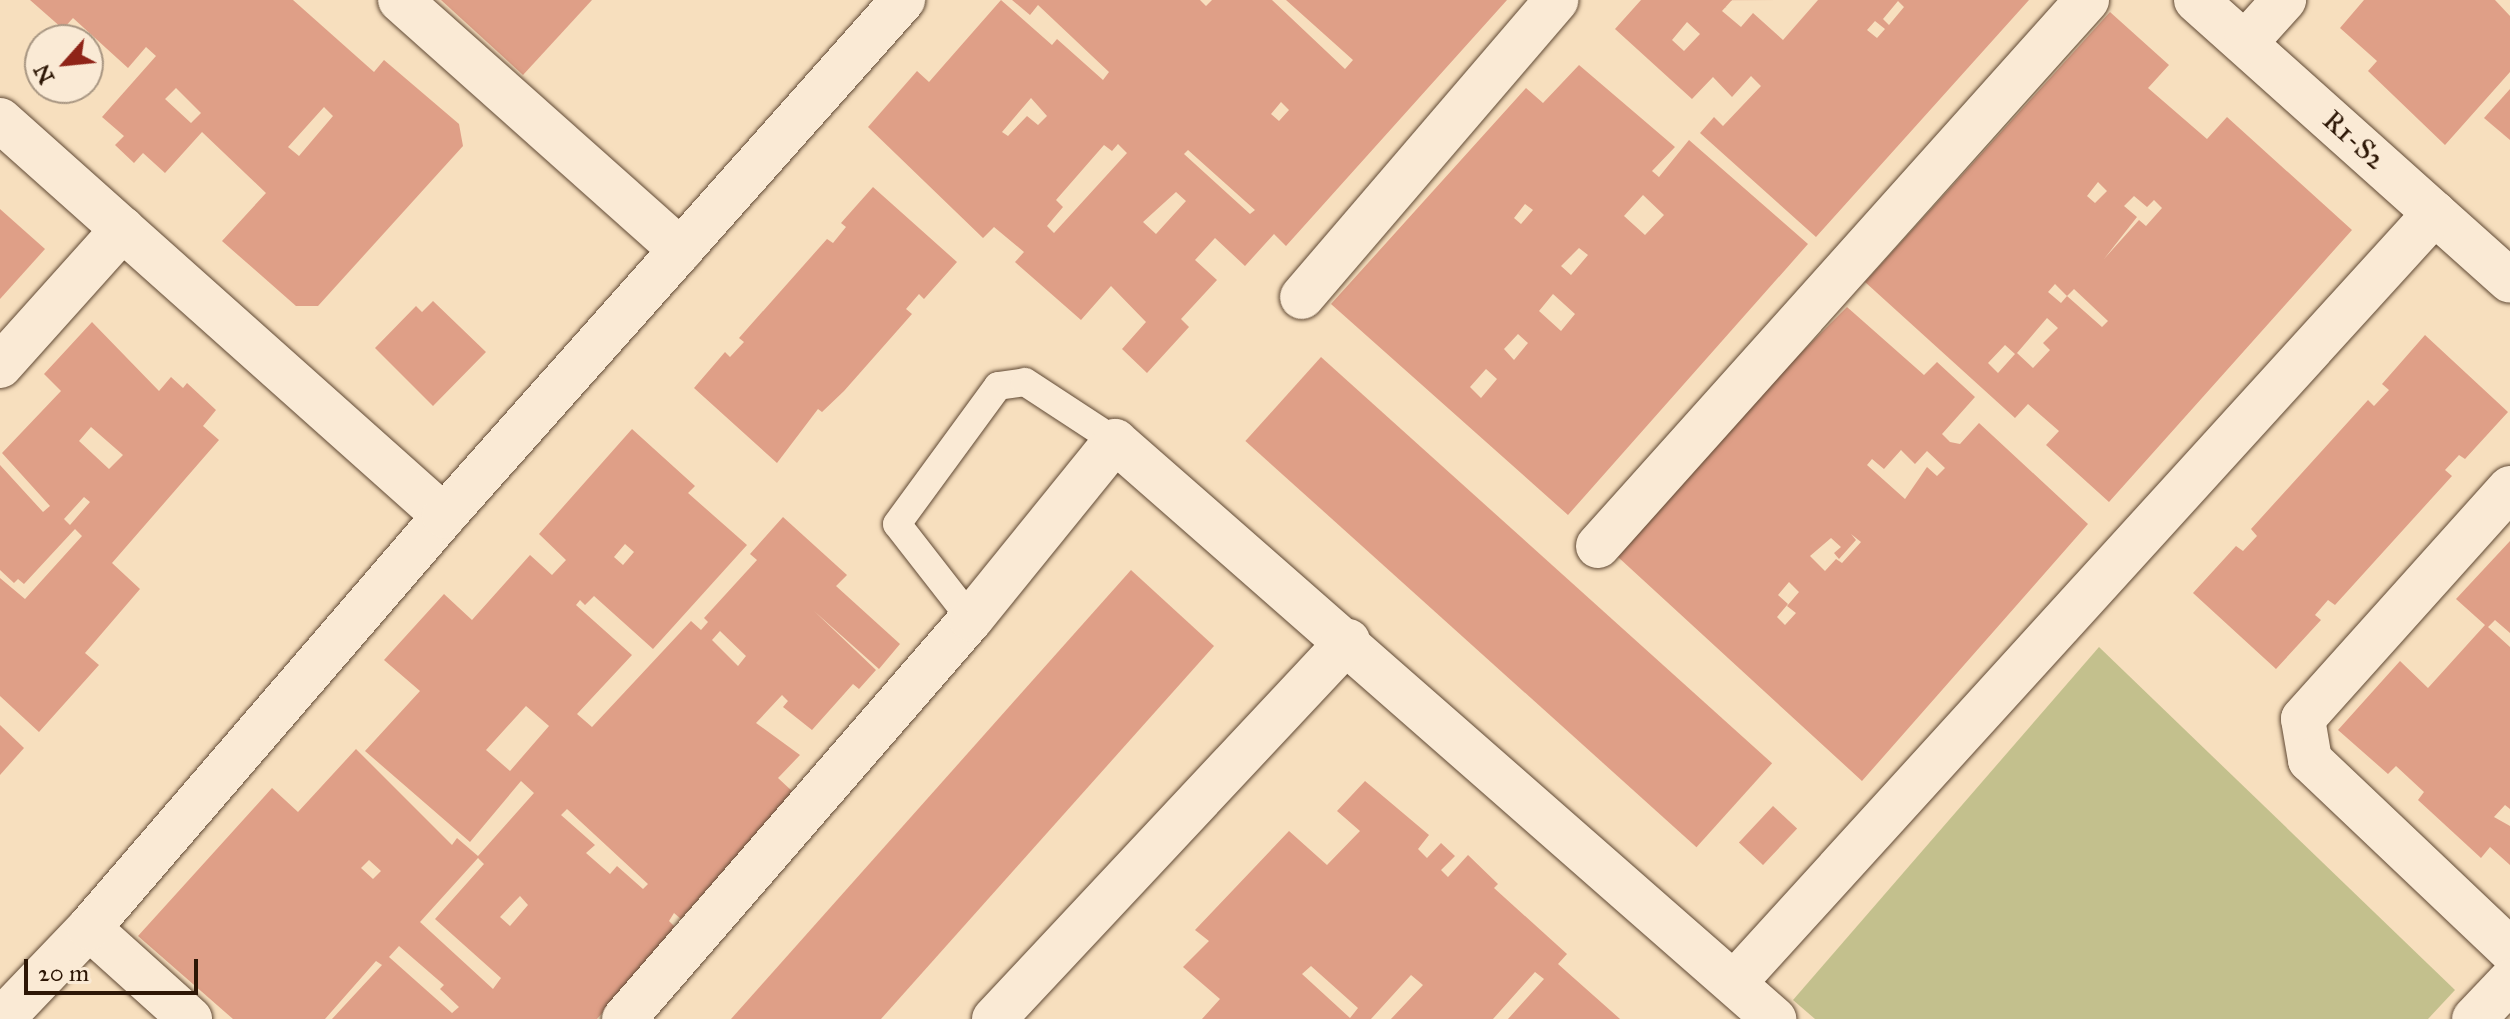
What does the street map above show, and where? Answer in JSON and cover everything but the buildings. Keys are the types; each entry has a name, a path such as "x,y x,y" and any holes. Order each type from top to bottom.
{"street":[{"path":"400,0 681,250"},
{"path":"2,1019 89,928 444,516 903,0"},
{"path":"1302,297 1557,0"},
{"path":"1598,546 2087,0"},
{"name":"R1-S2","path":"2196,0 2510,281"},
{"path":"2246,42 2284,0"},
{"path":"0,120 444,516"},
{"path":"1734,983 2435,213"},
{"path":"0,366 123,229"},
{"path":"624,1019 971,619 1115,441 1348,641 1774,1019"},
{"path":"2510,488 2303,719 2310,760 2510,950"},
{"path":"994,1019 1348,641"},
{"path":"89,928 190,1019"},
{"path":"2474,1019 2510,981"}],"lane":[{"path":"971,619 897,524 902,511 998,386 1025,382 1115,441"}],"shaded area":[{"path":"2099,647 2455,990 2428,1019 1815,1019 1793,1000"}]}
